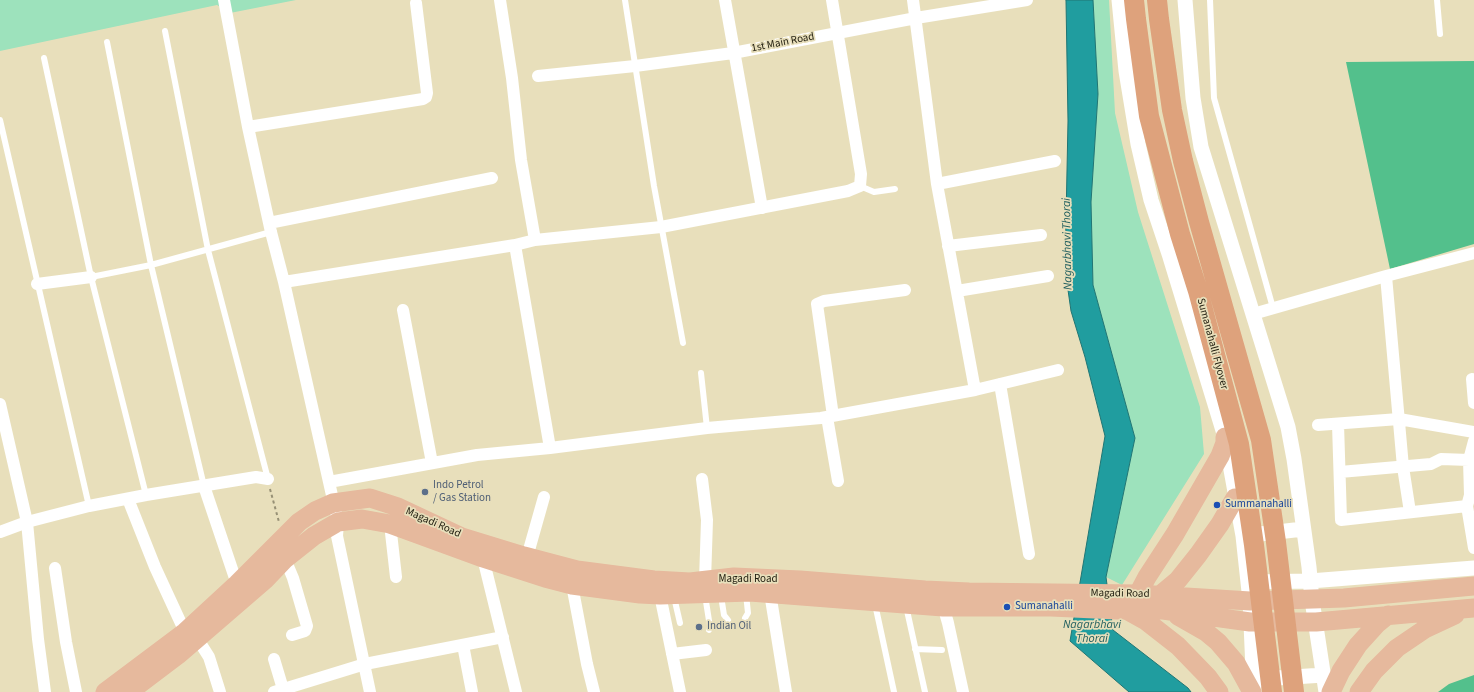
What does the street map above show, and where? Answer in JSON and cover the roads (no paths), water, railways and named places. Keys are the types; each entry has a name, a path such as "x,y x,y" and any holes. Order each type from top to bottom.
{"highway":[{"name":"Sumanahalli Flyover","path":"1134,0 1149,116 1180,234 1198,291 1239,444 1254,545 1272,692"},
{"name":"Sumanahalli Flyover","path":"1157,0 1172,110 1199,222 1261,440 1276,542 1294,692"}],"main road":[{"path":"1138,594 1220,456 1225,443 1225,437"},
{"name":"Magadi Road","path":"129,692 191,635 237,584 298,522 315,511 333,503 370,498 398,507 462,537 527,557 577,570 654,580 690,582 710,589 734,578 800,580 941,599 1052,600 1120,605 1250,601 1311,590 1474,586"},
{"path":"1235,498 1220,524 1161,603 1218,642 1236,663 1253,688"},
{"name":"Magadi Road","path":"105,692 191,635 266,579 285,559 314,536 338,522 362,519 390,524 483,558 572,585 617,591 667,595 710,589 875,603 905,604 941,599"},
{"name":"Magadi Road","path":"1120,605 1138,594 1161,603 1250,622 1316,622 1474,609"},
{"path":"1120,605 1146,621 1178,646 1208,677 1219,692"},
{"path":"1359,692 1374,671 1385,659 1411,638 1440,622 1474,609"},
{"path":"1331,692 1341,671 1358,645 1372,629 1388,615"}],"street":[{"path":"224,0 248,127 270,228 284,282 338,522 337,536 370,692"},
{"path":"500,0 512,78 521,160 535,240"},
{"path":"725,0 733,53 762,208"},
{"path":"284,282 515,245 535,240 661,227 848,191 860,186 861,174 832,0"},
{"path":"913,0 937,184 974,390"},
{"name":"1st Main Road","path":"538,76 635,66 733,53 916,18 1027,0"},
{"path":"1119,0 1126,71 1138,144 1151,200 1225,437 1243,536 1250,601 1253,688 1324,675"},
{"path":"1185,0 1193,98 1201,147 1288,427 1294,459 1326,692"},
{"path":"248,127 423,99 426,97 427,93 416,3"},
{"path":"937,184 1055,161"},
{"path":"270,228 492,178"},
{"path":"948,246 1041,234"},
{"path":"515,245 550,448"},
{"path":"1253,314 1474,252"},
{"path":"957,291 1048,276"},
{"path":"1386,276 1403,467 1410,512"},
{"path":"38,284 91,277"},
{"path":"838,480 817,304 824,301 905,290"},
{"path":"403,310 432,463"},
{"path":"329,482 477,455 550,448 706,428 830,416 974,390 1058,370"},
{"path":"1472,379 1474,403"},
{"path":"1000,384 1029,554"},
{"path":"0,404 27,522 38,639 45,692"},
{"path":"1318,425 1399,419 1474,432"},
{"path":"1338,424 1341,520 1410,512 1470,499"},
{"path":"1474,441 1469,460 1470,499 1474,548"},
{"path":"1340,472 1431,464 1440,460 1469,460"},
{"path":"0,532 27,522 89,506 146,495 256,478 268,479"},
{"path":"702,480 707,520 710,589"},
{"path":"204,486 237,584"},
{"path":"527,557 544,497"},
{"path":"128,499 155,567 191,635 208,657 220,692"},
{"path":"390,524 396,577"},
{"path":"1243,536 1303,529"},
{"path":"483,558 516,692"},
{"path":"285,559 293,578 307,626 305,631 292,634"},
{"path":"55,568 66,642 76,692"},
{"name":"Magadi Road","path":"1248,582 1311,590 1474,568"},
{"path":"572,585 587,664 594,692"},
{"path":"770,593 786,692"},
{"path":"667,595 672,654 680,692"},
{"path":"941,599 948,623 963,692"},
{"path":"274,659 279,691 365,664 503,637"},
{"path":"463,645 472,692"},
{"path":"672,654 706,650"}],"lane":[{"path":"625,0 646,145 683,344"},
{"path":"1210,0 1214,98 1273,308"},
{"path":"1437,0 1440,34"},
{"path":"165,31 208,250 268,479"},
{"path":"107,42 151,265 204,486"},
{"path":"44,58 91,277 146,495"},
{"path":"0,120 89,506"},
{"path":"860,186 874,192 895,189"},
{"path":"91,277 151,265 208,250 270,228"},
{"path":"701,373 706,428"},
{"path":"710,589 728,620"},
{"path":"709,630 710,589"},
{"path":"746,592 748,613 746,618"},
{"path":"667,595 680,623"},
{"path":"875,603 894,692"},
{"path":"905,604 925,692"},
{"path":"915,649 942,650"}],"water":[{"name":"Nagarbhavi Thorai","path":"1066,0 1093,0 1098,94 1091,202 1093,285 1135,438 1106,577 1113,630 1188,688 1191,692 1129,692 1070,641 1105,436 1085,357 1071,311 1065,269 1068,121"}],"place":[{"name":"Indo Petrol / Gas Station","path":"425,492"},
{"name":"Summanahalli","path":"1217,505"},
{"name":"Sumanahalli","path":"1007,607"},
{"name":"Indian Oil","path":"699,627"}]}
